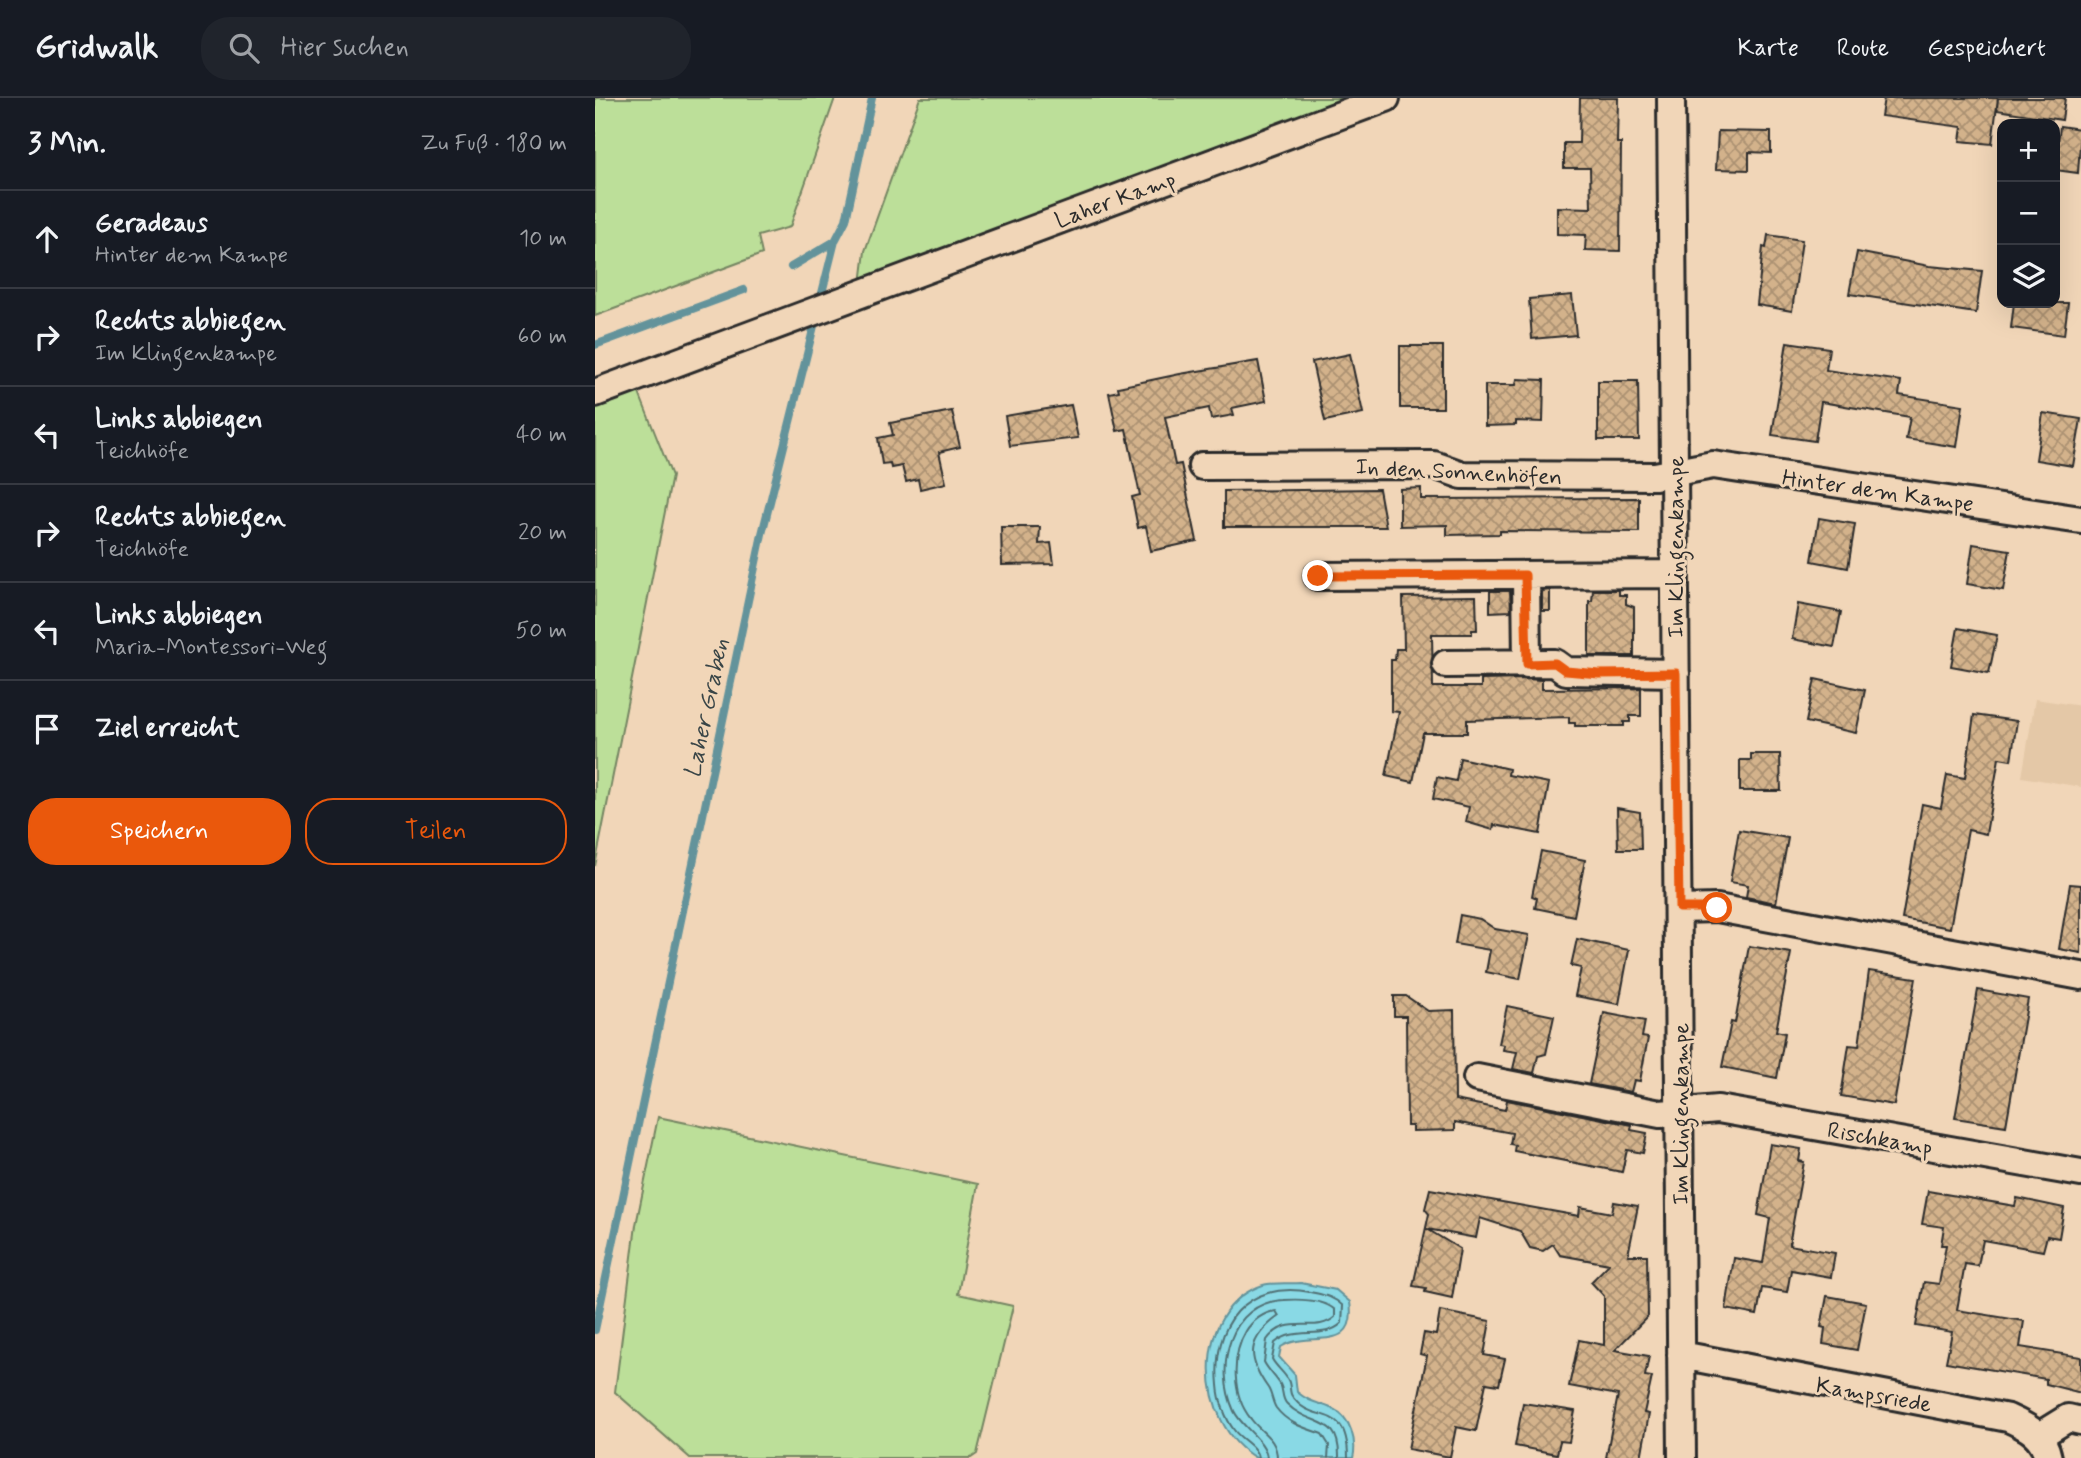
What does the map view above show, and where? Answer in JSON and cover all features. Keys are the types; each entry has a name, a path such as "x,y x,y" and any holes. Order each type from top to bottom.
{"street":[{"name":"Laher Kamp","path":"595,393 1386,98"},
{"name":"Im Klingenkampe","path":"1671,98 1682,1458"},
{"name":"In den Sonnenhöfen","path":"1202,466 1434,465 1462,475 1655,476 1675,472"},
{"name":"Hinter dem Kampe","path":"1675,472 1713,465 2081,520"},
{"path":"1318,576 1675,573"},
{"path":"1525,575 1527,664"},
{"path":"1446,664 1555,663 1566,671 1599,674 1676,673"},
{"path":"1679,908 1717,908 2081,976"},
{"name":"Rischkamp","path":"1477,1078 1660,1114 1718,1109 2081,1173"},
{"name":"Kampsriede","path":"1681,1355 2008,1418 2028,1426 2043,1447"},
{"path":"2043,1447 2068,1418 2081,1420"}],"shaded area":[{"path":"2035,699 2081,706 2081,787 2022,777"}],"green space":[{"path":"595,98 835,98 790,227 758,236 762,254 595,316"},
{"path":"920,98 1357,98 861,284 865,251"},
{"path":"633,378 672,476 595,866 595,393"},
{"path":"658,1117 978,1184 958,1294 1013,1306 977,1454 971,1458 690,1458 615,1392 636,1225"}],"water":[{"path":"1301,1283 1336,1290 1350,1302 1350,1319 1346,1329 1339,1335 1292,1342 1281,1347 1279,1357 1295,1375 1297,1392 1311,1401 1333,1409 1344,1418 1353,1438 1353,1458 1256,1458 1236,1442 1222,1420 1213,1395 1210,1368 1213,1342 1223,1318 1239,1298 1263,1285"}],"building":[{"path":"1580,98 1618,98 1617,143 1621,143 1620,251 1585,250 1586,235 1557,234 1557,207 1591,208 1590,168 1564,168 1564,143 1579,143"},
{"path":"1884,98 1998,98 1992,144 1960,141 1962,127 1881,116"},
{"path":"1998,98 2065,98 2062,120 1997,110"},
{"path":"2060,126 2081,129 2078,173 2060,171"},
{"path":"1718,131 1771,132 1771,153 1749,152 1749,170 1716,169"},
{"path":"1768,235 1802,240 1792,311 1757,305 1763,247 1766,248"},
{"path":"1857,252 1929,266 1982,271 1976,313 1849,294"},
{"path":"1572,295 1576,335 1532,339 1529,299"},
{"path":"2060,303 2068,303 2064,335 2011,328 2013,308 2060,308"},
{"path":"1787,342 1829,348 1826,370 1901,381 1899,395 1963,405 1957,447 1906,439 1910,417 1821,402 1815,441 1772,435"},
{"path":"1400,346 1443,346 1443,408 1400,408"},
{"path":"1350,354 1363,413 1325,421 1312,362"},
{"path":"1258,361 1266,401 1232,408 1234,415 1211,419 1209,408 1165,417 1175,465 1181,464 1197,541 1151,551 1146,526 1138,528 1132,497 1140,495 1126,429 1117,431 1109,393 1119,391 1118,387"},
{"path":"1517,379 1544,380 1543,422 1516,421 1516,425 1485,426 1485,385 1516,385"},
{"path":"1598,381 1638,381 1639,440 1598,440"},
{"path":"1071,405 1078,438 1010,446 1005,416"},
{"path":"952,411 960,447 939,452 946,483 920,489 918,479 906,482 902,466 891,468 890,463 882,464 878,438 893,435 890,423"},
{"path":"2043,413 2081,419 2073,466 2036,460"},
{"path":"1421,488 1421,499 1639,498 1639,532 1500,531 1500,534 1447,535 1447,525 1400,526 1400,489"},
{"path":"1379,489 1386,527 1224,527 1224,491"},
{"path":"1819,518 1855,524 1848,568 1812,561"},
{"path":"1001,527 1040,527 1039,544 1051,543 1054,564 1002,565"},
{"path":"1973,544 2010,550 2003,590 1967,584"},
{"path":"1550,590 1550,611 1542,611 1542,591"},
{"path":"1593,590 1619,590 1619,595 1626,595 1626,604 1634,607 1634,656 1589,656 1589,601 1592,601"},
{"path":"1490,591 1510,591 1511,611 1490,612"},
{"path":"1476,596 1477,630 1472,630 1472,634 1432,634 1433,687 1481,687 1481,680 1524,679 1542,680 1542,689 1641,688 1641,716 1630,716 1630,722 1624,722 1624,726 1575,726 1575,723 1569,723 1569,717 1467,720 1467,733 1423,733 1413,782 1386,776 1399,712 1391,711 1391,660 1395,660 1396,649 1404,649 1403,597"},
{"path":"1798,604 1841,612 1834,647 1792,639"},
{"path":"1958,628 1997,635 1989,673 1951,666"},
{"path":"1815,679 1865,690 1856,733 1806,722"},
{"path":"1974,715 2017,721 2011,760 1999,758 1986,834 1968,830 1950,928 1902,919 1922,804 1941,808 1947,775 1965,778"},
{"path":"1751,754 1780,754 1781,791 1740,791 1740,760 1751,760"},
{"path":"1460,758 1509,769 1508,775 1549,783 1540,834 1494,825 1493,830 1466,822 1469,807 1433,799 1437,777 1456,781"},
{"path":"1617,808 1640,812 1641,849 1618,849"},
{"path":"1739,830 1788,838 1776,903 1746,897 1748,885 1730,882"},
{"path":"1541,851 1585,860 1574,916 1535,908 1537,898 1532,896"},
{"path":"2070,884 2081,885 2081,953 2059,949"},
{"path":"1460,915 1480,919 1495,929 1529,935 1520,979 1486,972 1490,950 1455,944"},
{"path":"1577,939 1629,950 1619,1004 1575,996 1581,968 1571,966"},
{"path":"1749,946 1791,953 1776,1031 1785,1033 1777,1078 1722,1067 1731,1022 1735,1023"},
{"path":"1869,971 1916,978 1894,1105 1841,1096 1849,1045 1859,1046"},
{"path":"1978,990 2028,999 2006,1126 1955,1118"},
{"path":"1394,996 1406,996 1428,1011 1454,1010 1455,1100 1505,1110 1507,1100 1632,1125 1631,1130 1647,1133 1643,1153 1627,1150 1622,1172 1514,1151 1515,1145 1510,1144 1512,1133 1455,1122 1455,1130 1412,1131 1412,1126 1407,1126 1406,1016 1394,1016"},
{"path":"1507,1006 1554,1016 1546,1054 1538,1056 1534,1073 1513,1069 1517,1052 1503,1050 1504,1045 1499,1044"},
{"path":"1604,1013 1645,1021 1642,1037 1648,1038 1640,1081 1634,1080 1631,1092 1589,1084"},
{"path":"1770,1144 1801,1149 1799,1161 1804,1162 1789,1245 1835,1253 1831,1277 1791,1270 1787,1292 1762,1288 1757,1315 1726,1309 1734,1258 1763,1263 1770,1218 1758,1215"},
{"path":"1430,1189 1579,1216 1580,1207 1612,1213 1614,1202 1638,1206 1628,1255 1647,1255 1648,1316 1615,1350 1649,1356 1645,1376 1652,1377 1644,1413 1649,1414 1641,1458 1606,1458 1618,1395 1569,1386 1579,1340 1604,1345 1604,1296 1591,1282 1609,1264 1560,1255 1553,1244 1543,1251 1530,1248 1520,1231 1480,1218 1476,1238 1427,1229 1460,1249 1452,1298 1425,1292 1426,1288 1413,1286 1429,1214 1425,1209"},
{"path":"1928,1191 2015,1206 2017,1198 2064,1208 2059,1238 2047,1236 2043,1251 1983,1240 1978,1266 1965,1264 1957,1310 2024,1321 2020,1347 2081,1357 2081,1393 2046,1384 2046,1379 1946,1362 1952,1332 1916,1326 1924,1282 1939,1284 1946,1245 1941,1245 1944,1227 1922,1224"},
{"path":"1827,1296 1866,1303 1857,1350 1823,1344 1825,1328 1821,1327"},
{"path":"1440,1311 1490,1321 1484,1355 1505,1359 1499,1385 1486,1383 1476,1431 1456,1427 1450,1457 1408,1449 1427,1356 1420,1354 1424,1333 1436,1335"},
{"path":"1523,1403 1575,1411 1569,1442 1560,1441 1557,1454 1515,1446"}],"waterway":[{"name":"Laher Graben","path":"819,305 835,241 846,220 872,98"},
{"path":"791,267 835,241"},
{"path":"595,345 744,290"},
{"name":"Laher Graben","path":"595,1330 762,534 816,318"}],"route":[{"path":"1318,576 1525,575 1527,664 1555,663 1566,671 1594,671 1599,674 1676,673 1679,908 1717,908"}]}
